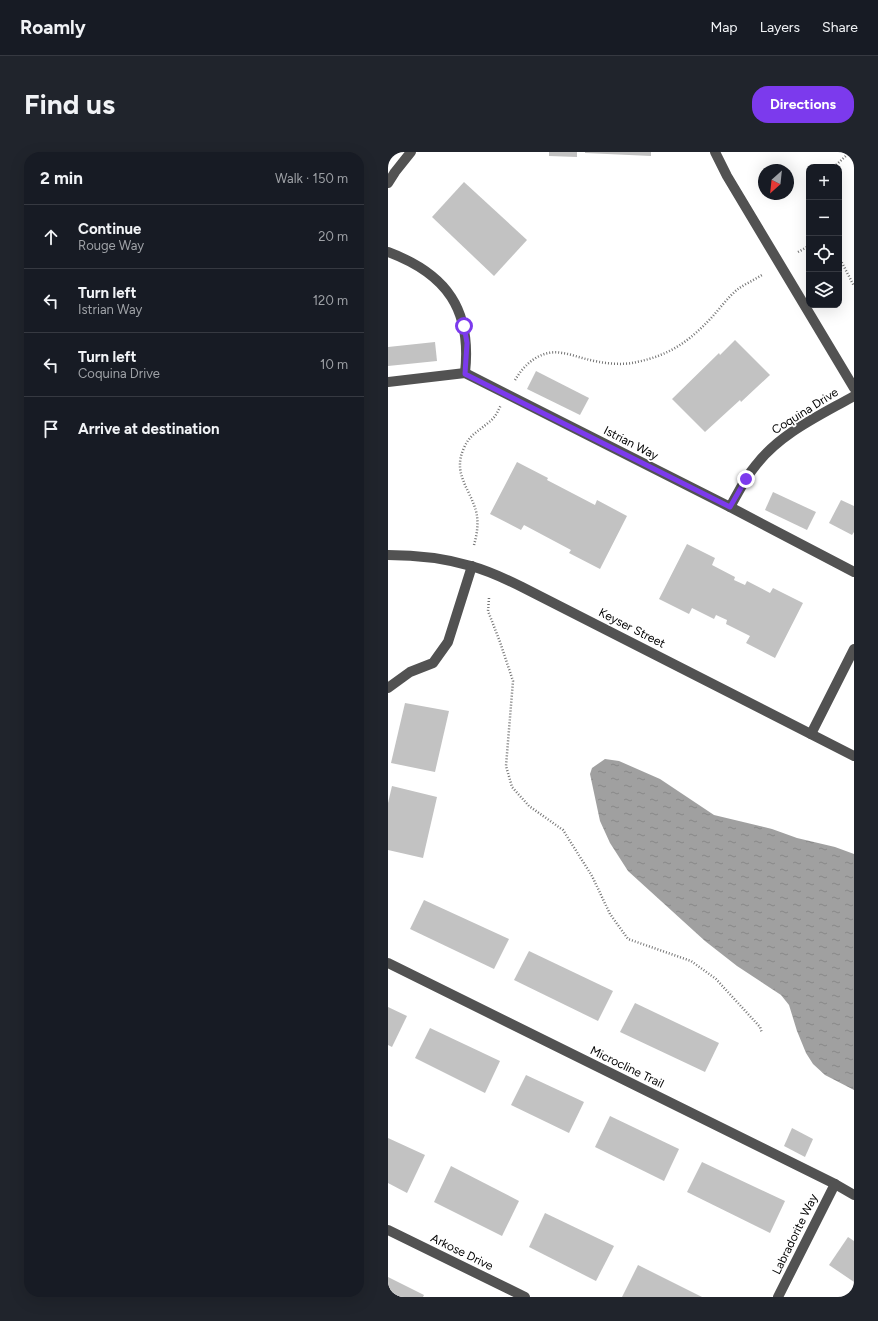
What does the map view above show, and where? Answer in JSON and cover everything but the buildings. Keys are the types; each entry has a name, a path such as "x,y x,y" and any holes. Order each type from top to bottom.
{"street":[{"path":"388,183 411,152"},
{"path":"715,152 727,176 854,388"},
{"path":"388,252 408,260 424,269 438,280 449,294 458,310 464,326 467,343 465,374 388,382"},
{"name":"Istrian Way","path":"465,374 730,507 854,572"},
{"name":"Coquina Drive","path":"730,507 746,479 769,450 797,428 854,396"},
{"name":"Keyser Street","path":"388,555 415,556 443,560 472,566 496,575 854,756"},
{"path":"388,688 410,672 433,663 448,642 472,566"},
{"path":"811,734 854,649"},
{"name":"Microcline Trail","path":"388,963 835,1184 854,1196"},
{"name":"Labradorite Way","path":"778,1297 835,1184"},
{"name":"Arkose Drive","path":"388,1230 525,1297"}],"path":[{"path":"837,164 850,152"},
{"path":"798,252 806,248"},
{"path":"842,263 854,286"},
{"path":"515,380 527,364 536,358 549,353 560,352 616,364 634,363 666,354 693,336 737,290 762,275"},
{"path":"474,545 478,523 474,507 463,483 460,460 463,448 470,437 495,417 503,402"},
{"path":"489,598 488,611 513,681 506,766 512,787 528,806 563,830 592,876 610,914 628,939 691,961 716,979 760,1027 762,1032"}],"water":[{"path":"605,759 619,761 660,779 714,815 772,829 797,838 835,847 854,854 854,1090 825,1075 813,1064 806,1053 797,1031 789,1005 781,995 737,966 705,941 628,871 610,843 600,821 590,774 592,768"}],"route":[{"path":"464,326 467,343 465,374 730,507 746,479"}]}
